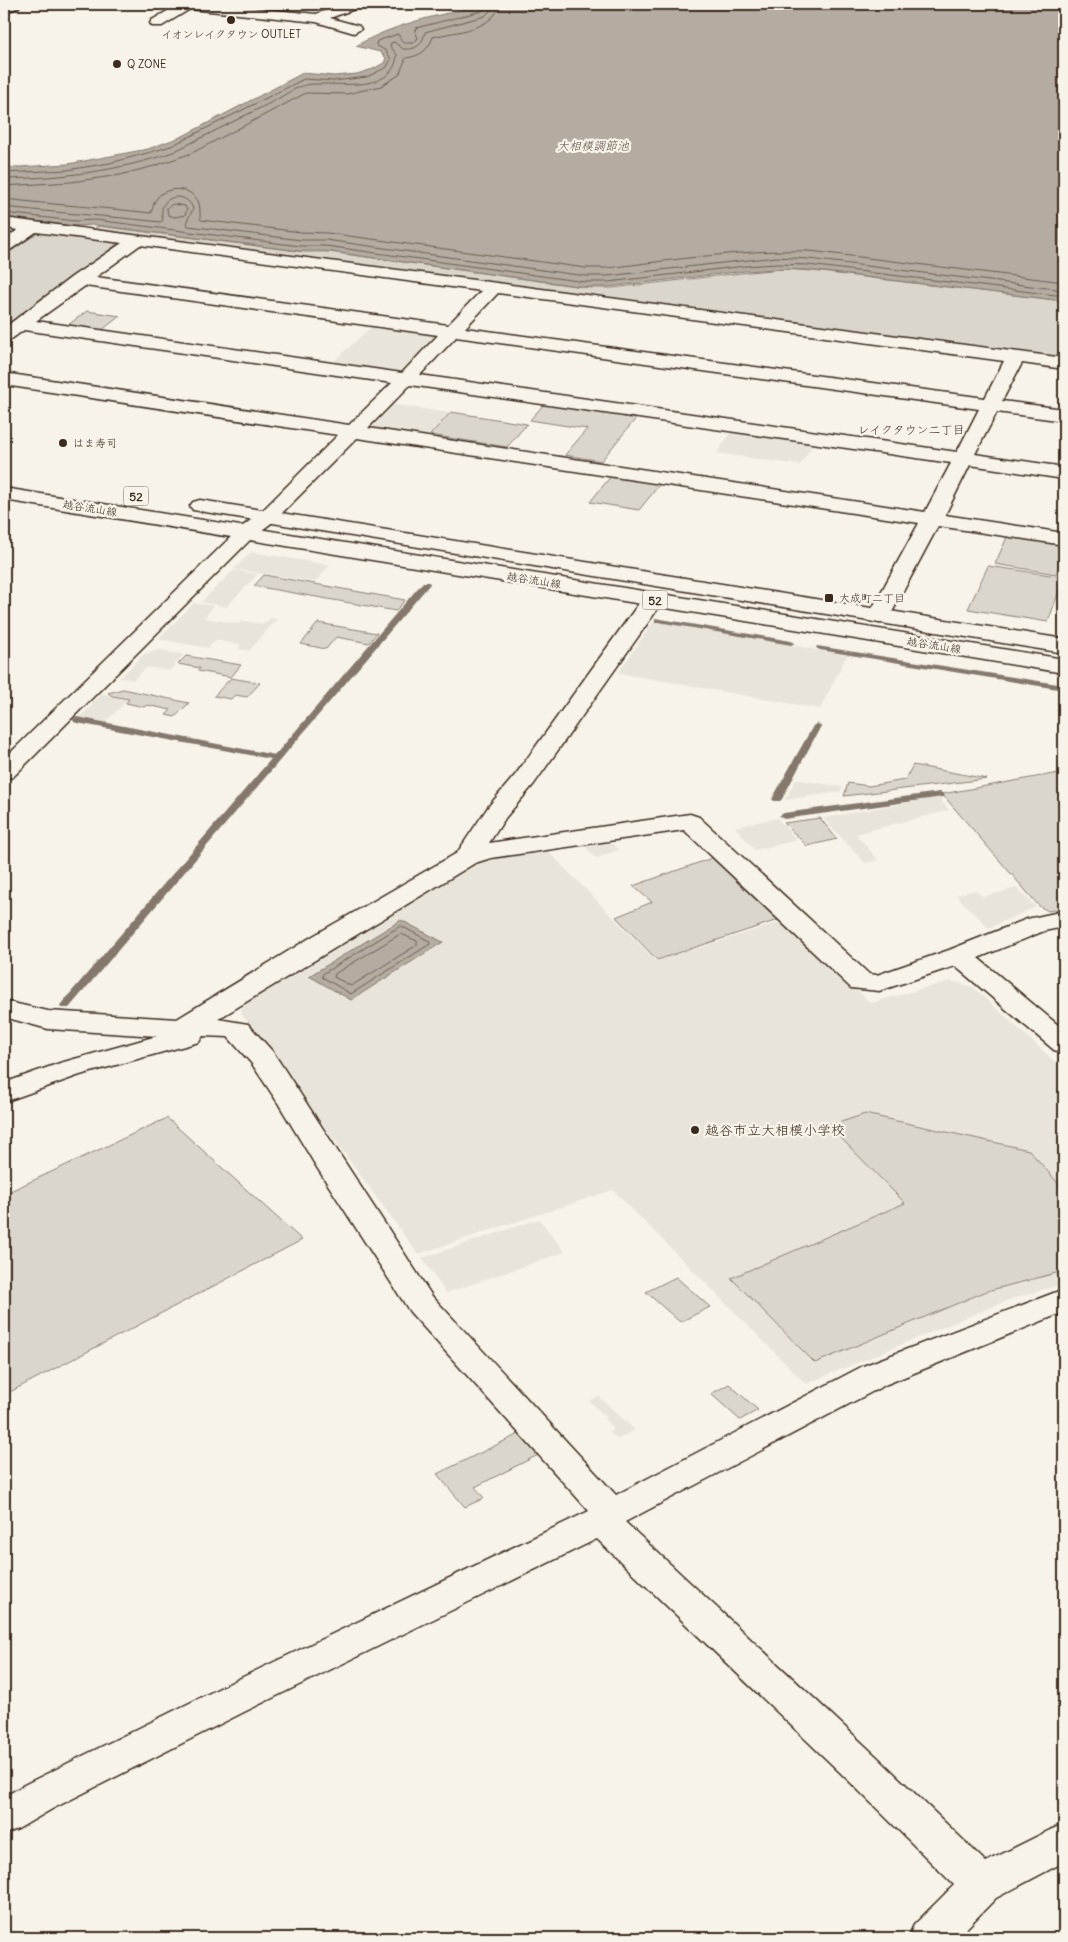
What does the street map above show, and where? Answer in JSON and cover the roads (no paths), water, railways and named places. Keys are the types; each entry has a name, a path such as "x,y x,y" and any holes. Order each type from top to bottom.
{"main road":[{"path":"4,9 14,4"},
{"path":"157,23 182,4 317,18 354,29"},
{"path":"317,18 354,4"},
{"path":"4,223 1064,363"},
{"path":"4,246 33,227"},
{"path":"4,336 136,240"},
{"path":"79,280 1064,415"},
{"path":"4,772 246,533 268,517 406,379 493,288"},
{"path":"21,324 1064,472"},
{"path":"879,616 932,519 989,405 1016,356"},
{"path":"4,380 1064,538"},
{"name":"越谷流山線","path":"4,475 1064,646"},
{"name":"越谷流山線","path":"4,494 1064,666"},
{"path":"466,858 497,812 530,771 653,600"},
{"path":"183,1028 466,858 487,850 690,822 861,982 879,983 959,956 1036,926 1064,919"},
{"path":"959,956 1064,1044"},
{"path":"4,1010 48,1020 183,1028 224,1027 238,1030 263,1058 421,1304 607,1517 981,1885"},
{"path":"4,1093 70,1069 224,1027"},
{"path":"4,1817 38,1797 607,1517 875,1375 1064,1300"},
{"path":"929,1938 981,1885 1064,1842"}],"water":[{"name":"大相模調節池","path":"493,4 1064,4 1064,301 808,270 776,269 608,287 585,287 325,251 300,251 95,225 74,226 4,218 4,168 68,164 148,149 183,136 303,73 334,76 357,74 373,69 384,63 386,58 380,52 356,46 387,31 422,19"},
{"path":"401,920 443,942 351,1000 309,976"}],"waterway":[{"path":"277,758 426,584"},
{"path":"658,620 791,643"},
{"path":"820,648 1064,688"},
{"path":"77,720 277,758"},
{"path":"777,799 817,726"},
{"path":"65,1006 277,758"},
{"path":"784,816 940,795"}],"place":[{"name":"イオンレイクタウン OUTLET","path":"231,20"},
{"name":"Q ZONE","path":"117,64"},
{"name":"はま寿司","path":"63,443"},
{"name":"大成町二丁目","path":"829,598"},
{"name":"越谷市立大相模小学校","path":"695,1130"}],"district":[{"name":"レイクタウン二丁目","path":"911,429"}]}
